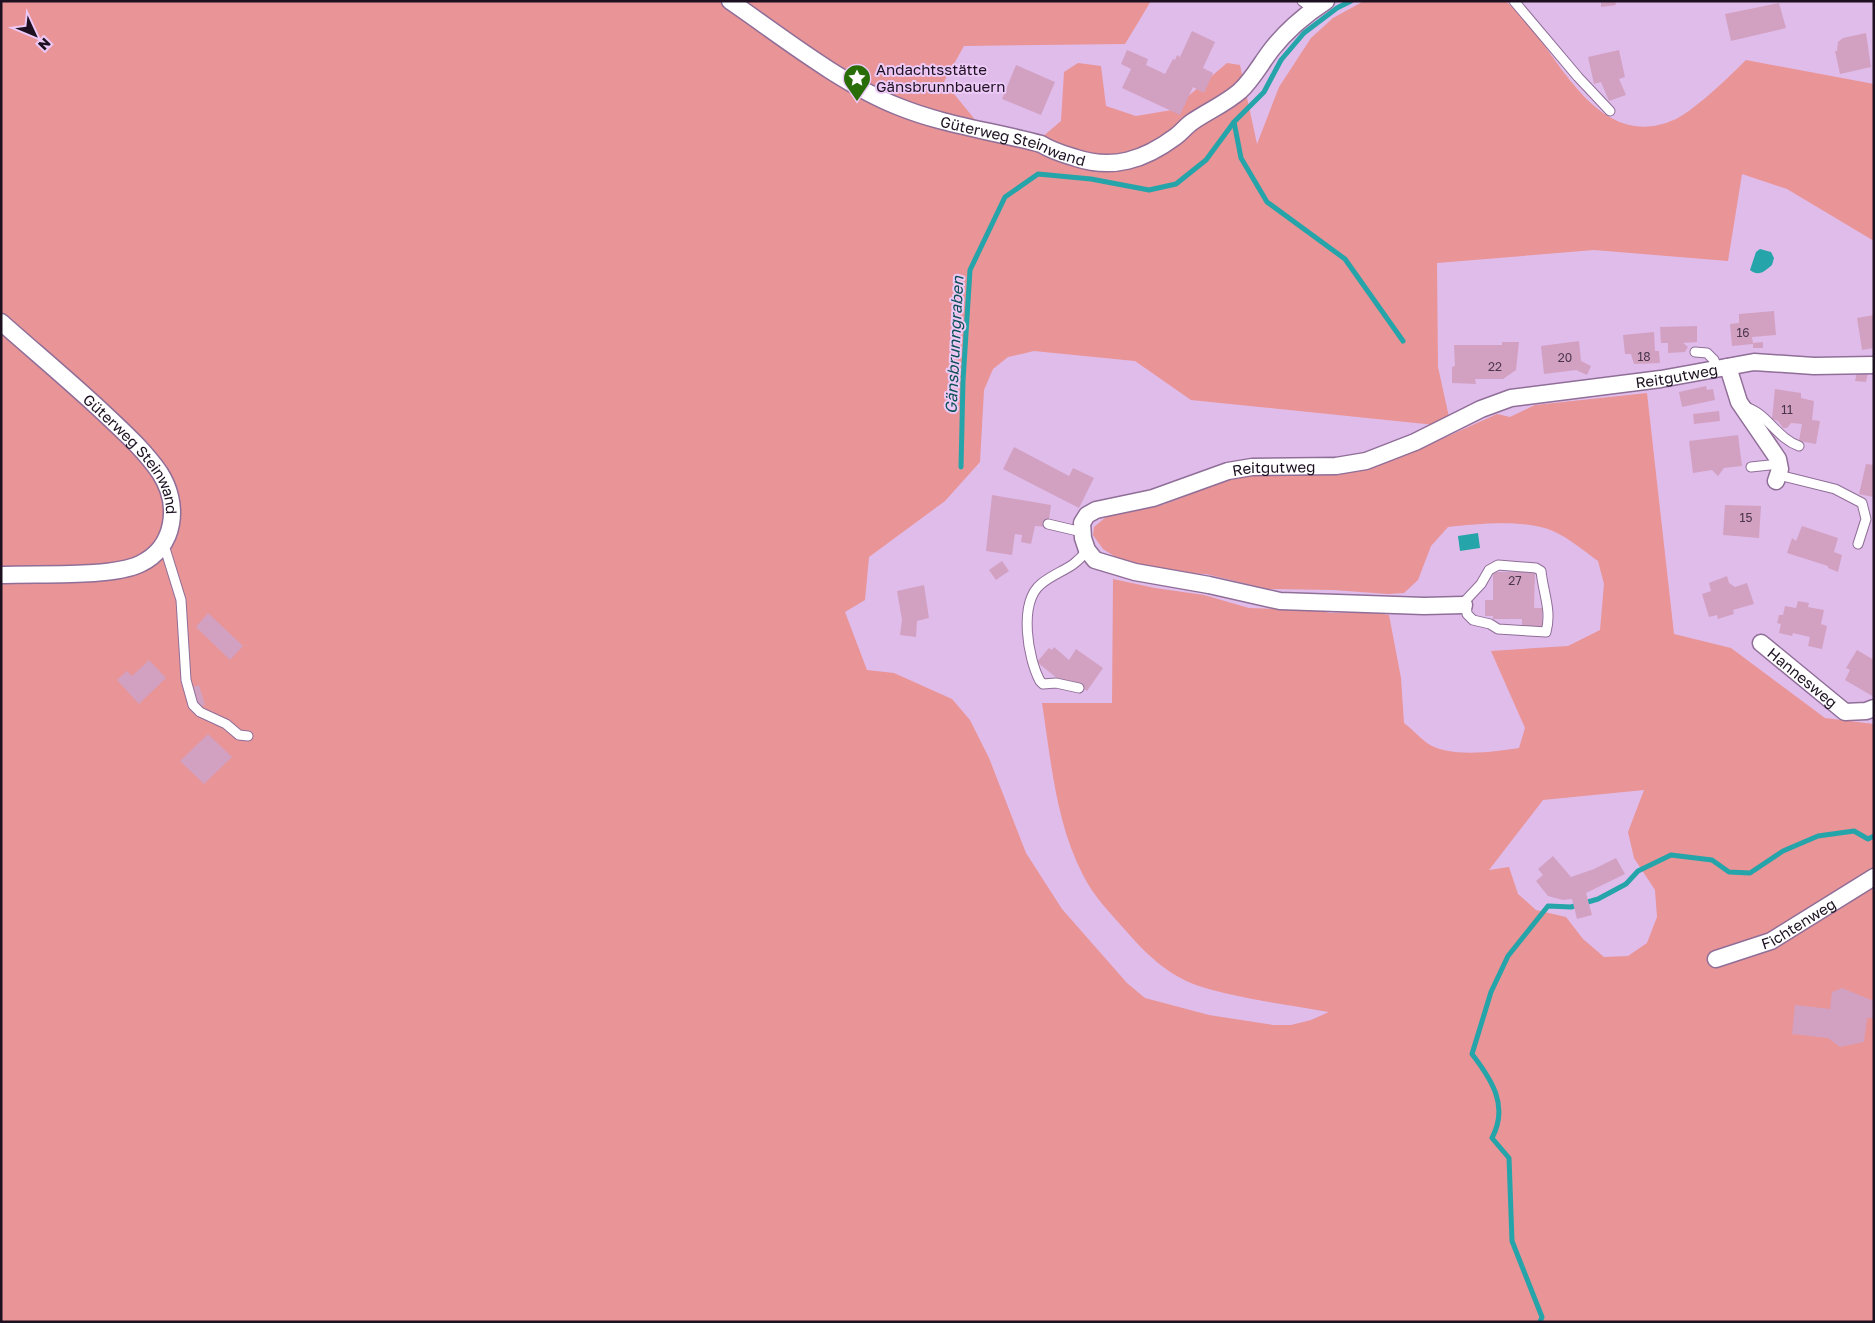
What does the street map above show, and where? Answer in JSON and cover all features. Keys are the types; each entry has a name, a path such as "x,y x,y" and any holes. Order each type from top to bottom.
{"street":[{"name":"Güterweg Steinwand","path":"730,1 850,81 895,105 933,118 1041,144 1050,150 1087,161 1111,164 1147,155 1175,137 1192,122 1217,109 1248,83 1280,40 1314,4"},
{"name":"Güterweg Steinwand","path":"1,322 66,378 149,458 161,474 169,494 172,525 164,545 154,555 140,564 110,571 1,575"},
{"name":"Reitgutweg","path":"1082,532 1083,521 1096,510 1153,498 1228,471 1252,467 1323,467 1356,463 1388,454 1504,400 1641,382 1765,361 1814,366 1874,365"},
{"path":"1722,368 1741,405 1776,453 1778,473"},
{"path":"1082,532 1087,550 1098,562 1135,572 1209,585 1280,601 1440,607 1464,605"},
{"name":"Hannesweg","path":"1761,643 1845,712 1866,711 1874,708"},
{"name":"Fichtenweg","path":"1716,959 1771,941 1874,877"}],"lane":[{"path":"1514,1 1610,112"},
{"path":"1695,352 1707,353 1722,368"},
{"path":"1741,405 1756,411 1786,439 1799,446"},
{"path":"1751,467 1835,489 1862,503 1866,519 1858,544"},
{"path":"1048,524 1082,532"},
{"path":"164,545 181,600 186,680 192,704 200,712 226,724 239,735 248,736"},
{"path":"1079,688 1056,683 1043,684 1040,681 1029,647 1028,614 1030,602 1037,588 1076,564 1087,550"},
{"path":"1494,566 1536,568 1541,572 1543,590 1547,601 1547,629 1544,632 1498,630 1490,624 1473,620 1467,614 1464,605 1466,600 1481,584 1488,570 1494,566"}],"shaded area":[{"path":"1,1 1151,1 1125,44 964,46 941,87 954,94 986,133 1034,144 1061,121 1064,72 1078,63 1101,66 1106,106 1136,116 1172,110 1227,63 1240,65 1257,144 1279,87 1311,38 1333,18 1364,1 1506,1 1530,26 1578,90 1594,106 1611,118 1631,125 1652,126 1676,119 1703,100 1746,60 1874,84 1874,241 1787,189 1742,174 1728,261 1594,250 1437,263 1438,367 1449,417 1435,425 1191,400 1135,361 1034,351 1008,357 993,369 984,390 980,462 945,501 869,557 865,600 845,612 867,670 894,673 952,699 970,720 989,758 1026,853 1062,909 1127,983 1145,998 1209,1015 1273,1025 1291,1025 1311,1020 1329,1012 1246,998 1213,990 1188,982 1168,971 1142,949 1103,905 1087,883 1074,855 1066,834 1056,791 1042,703 1112,703 1113,579 1155,588 1204,595 1249,608 1314,610 1331,613 1370,612 1389,615 1401,678 1404,723 1427,743 1436,748 1446,751 1472,753 1519,748 1525,728 1491,651 1568,646 1600,630 1604,584 1598,561 1565,537 1542,527 1501,523 1448,527 1431,546 1418,580 1404,593 1268,589 1206,574 1170,573 1122,561 1103,549 1093,535 1094,527 1106,517 1162,505 1225,481 1261,474 1339,474 1365,470 1426,446 1497,414 1510,417 1535,405 1647,393 1674,634 1731,648 1825,718 1874,724 1874,1322 1,1322","holes":["1644,790 1628,832 1634,858 1655,890 1657,917 1647,943 1628,956 1604,957 1583,939 1566,917 1536,910 1518,894 1509,867 1489,870 1543,800"]},
{"path":"1760,249 1771,252 1774,258 1772,265 1762,272 1756,273 1750,270 1756,252"},
{"path":"1478,533 1480,548 1460,551 1458,536"}],"building":[{"path":"1601,1 1615,1 1616,5 1601,7"},
{"path":"1779,3 1786,28 1731,41 1725,14"},
{"path":"1192,31 1215,42 1203,68 1213,73 1204,93 1193,87 1180,115 1122,88 1131,69 1121,64 1127,50 1148,59 1146,65 1165,74 1173,59 1175,60 1177,55 1180,57"},
{"path":"1866,33 1871,67 1840,74 1835,51 1837,51 1838,42 1843,38"},
{"path":"1619,50 1625,77 1619,79 1626,95 1609,101 1601,82 1594,84 1588,57"},
{"path":"1016,65 1055,82 1041,115 1002,99"},
{"path":"1774,311 1776,335 1752,337 1753,343 1763,342 1763,348 1753,348 1753,344 1732,346 1730,324 1739,323 1739,314"},
{"path":"1874,315 1874,348 1862,350 1857,318"},
{"path":"1697,326 1697,342 1683,343 1688,347 1685,352 1668,353 1668,343 1661,343 1660,327"},
{"path":"1654,332 1655,351 1659,351 1660,363 1634,364 1631,354 1625,354 1623,335"},
{"path":"1579,341 1581,361 1591,366 1587,375 1576,370 1544,374 1541,346"},
{"path":"1502,342 1519,342 1516,370 1503,379 1475,379 1476,384 1452,383 1452,367 1455,366 1454,345 1502,345"},
{"path":"1857,372 1868,373 1866,382 1855,381"},
{"path":"1706,386 1707,390 1713,389 1715,400 1682,407 1679,392"},
{"path":"1775,389 1801,393 1801,398 1814,401 1812,420 1820,421 1816,444 1799,441 1802,424 1791,423 1787,428 1783,428 1778,421 1772,419"},
{"path":"1719,411 1720,421 1694,424 1693,414"},
{"path":"1738,435 1742,466 1724,468 1718,476 1712,470 1693,473 1689,441"},
{"path":"1014,447 1069,476 1073,468 1094,478 1079,508 1003,469"},
{"path":"1866,464 1874,465 1873,497 1859,494"},
{"path":"992,495 1051,505 1048,527 1035,526 1031,544 1021,542 1022,535 1015,534 1012,555 986,551"},
{"path":"1725,505 1761,506 1759,538 1723,535"},
{"path":"1802,526 1838,538 1834,552 1842,555 1838,572 1828,568 1828,566 1787,553 1792,538 1796,541"},
{"path":"1002,561 1009,571 996,580 989,570"},
{"path":"1493,572 1535,572 1534,608 1542,608 1542,626 1522,626 1522,619 1493,619 1493,616 1485,616 1485,600 1493,600"},
{"path":"1727,576 1729,583 1735,587 1747,583 1754,604 1733,610 1734,614 1718,619 1717,615 1709,617 1702,594 1711,591 1709,583"},
{"path":"924,585 929,618 917,621 916,637 900,635 902,620 897,591"},
{"path":"1798,601 1809,603 1808,607 1824,610 1821,624 1827,626 1822,649 1808,646 1810,637 1793,633 1792,636 1779,633 1781,624 1777,623 1779,615 1783,615 1785,606 1796,608"},
{"path":"208,613 243,646 230,660 196,627"},
{"path":"1054,647 1069,660 1076,649 1103,668 1087,691 1072,681 1068,686 1037,662 1049,648 1052,650"},
{"path":"1857,650 1874,660 1874,697 1845,680 1850,670 1846,668"},
{"path":"149,660 166,678 139,704 117,680 127,671 132,676"},
{"path":"199,685 205,705 198,707 193,687"},
{"path":"208,734 232,757 204,784 180,761"},
{"path":"1553,856 1571,877 1594,869 1616,858 1625,874 1586,893 1592,915 1577,919 1572,899 1563,900 1548,896 1536,881 1543,875 1538,869"},
{"path":"1842,988 1874,1001 1874,1018 1867,1018 1864,1042 1840,1047 1828,1038 1792,1034 1795,1005 1830,1009 1832,992"}],"waterway":[{"name":"Gänsbrunngraben","path":"961,467 963,381 970,270 1005,197 1038,174 1091,179 1149,190 1176,184 1206,160 1234,122 1264,92 1281,60 1304,33 1337,8 1351,1"},
{"name":"Gänsbrunngraben","path":"1234,122 1241,158 1267,202 1345,259 1403,341"},
{"path":"1540,1322 1542,1317 1512,1241 1509,1158 1492,1138 1499,1115 1496,1094 1492,1084 1472,1054 1491,992 1508,956 1548,906 1571,907 1598,899 1626,884 1638,871 1671,855 1712,860 1729,872 1750,873 1783,851 1818,836 1854,831 1868,839 1874,836"}],"place":[{"name":"Andachtsstätte Gänsbrunnbauern","path":"857,102"}]}
